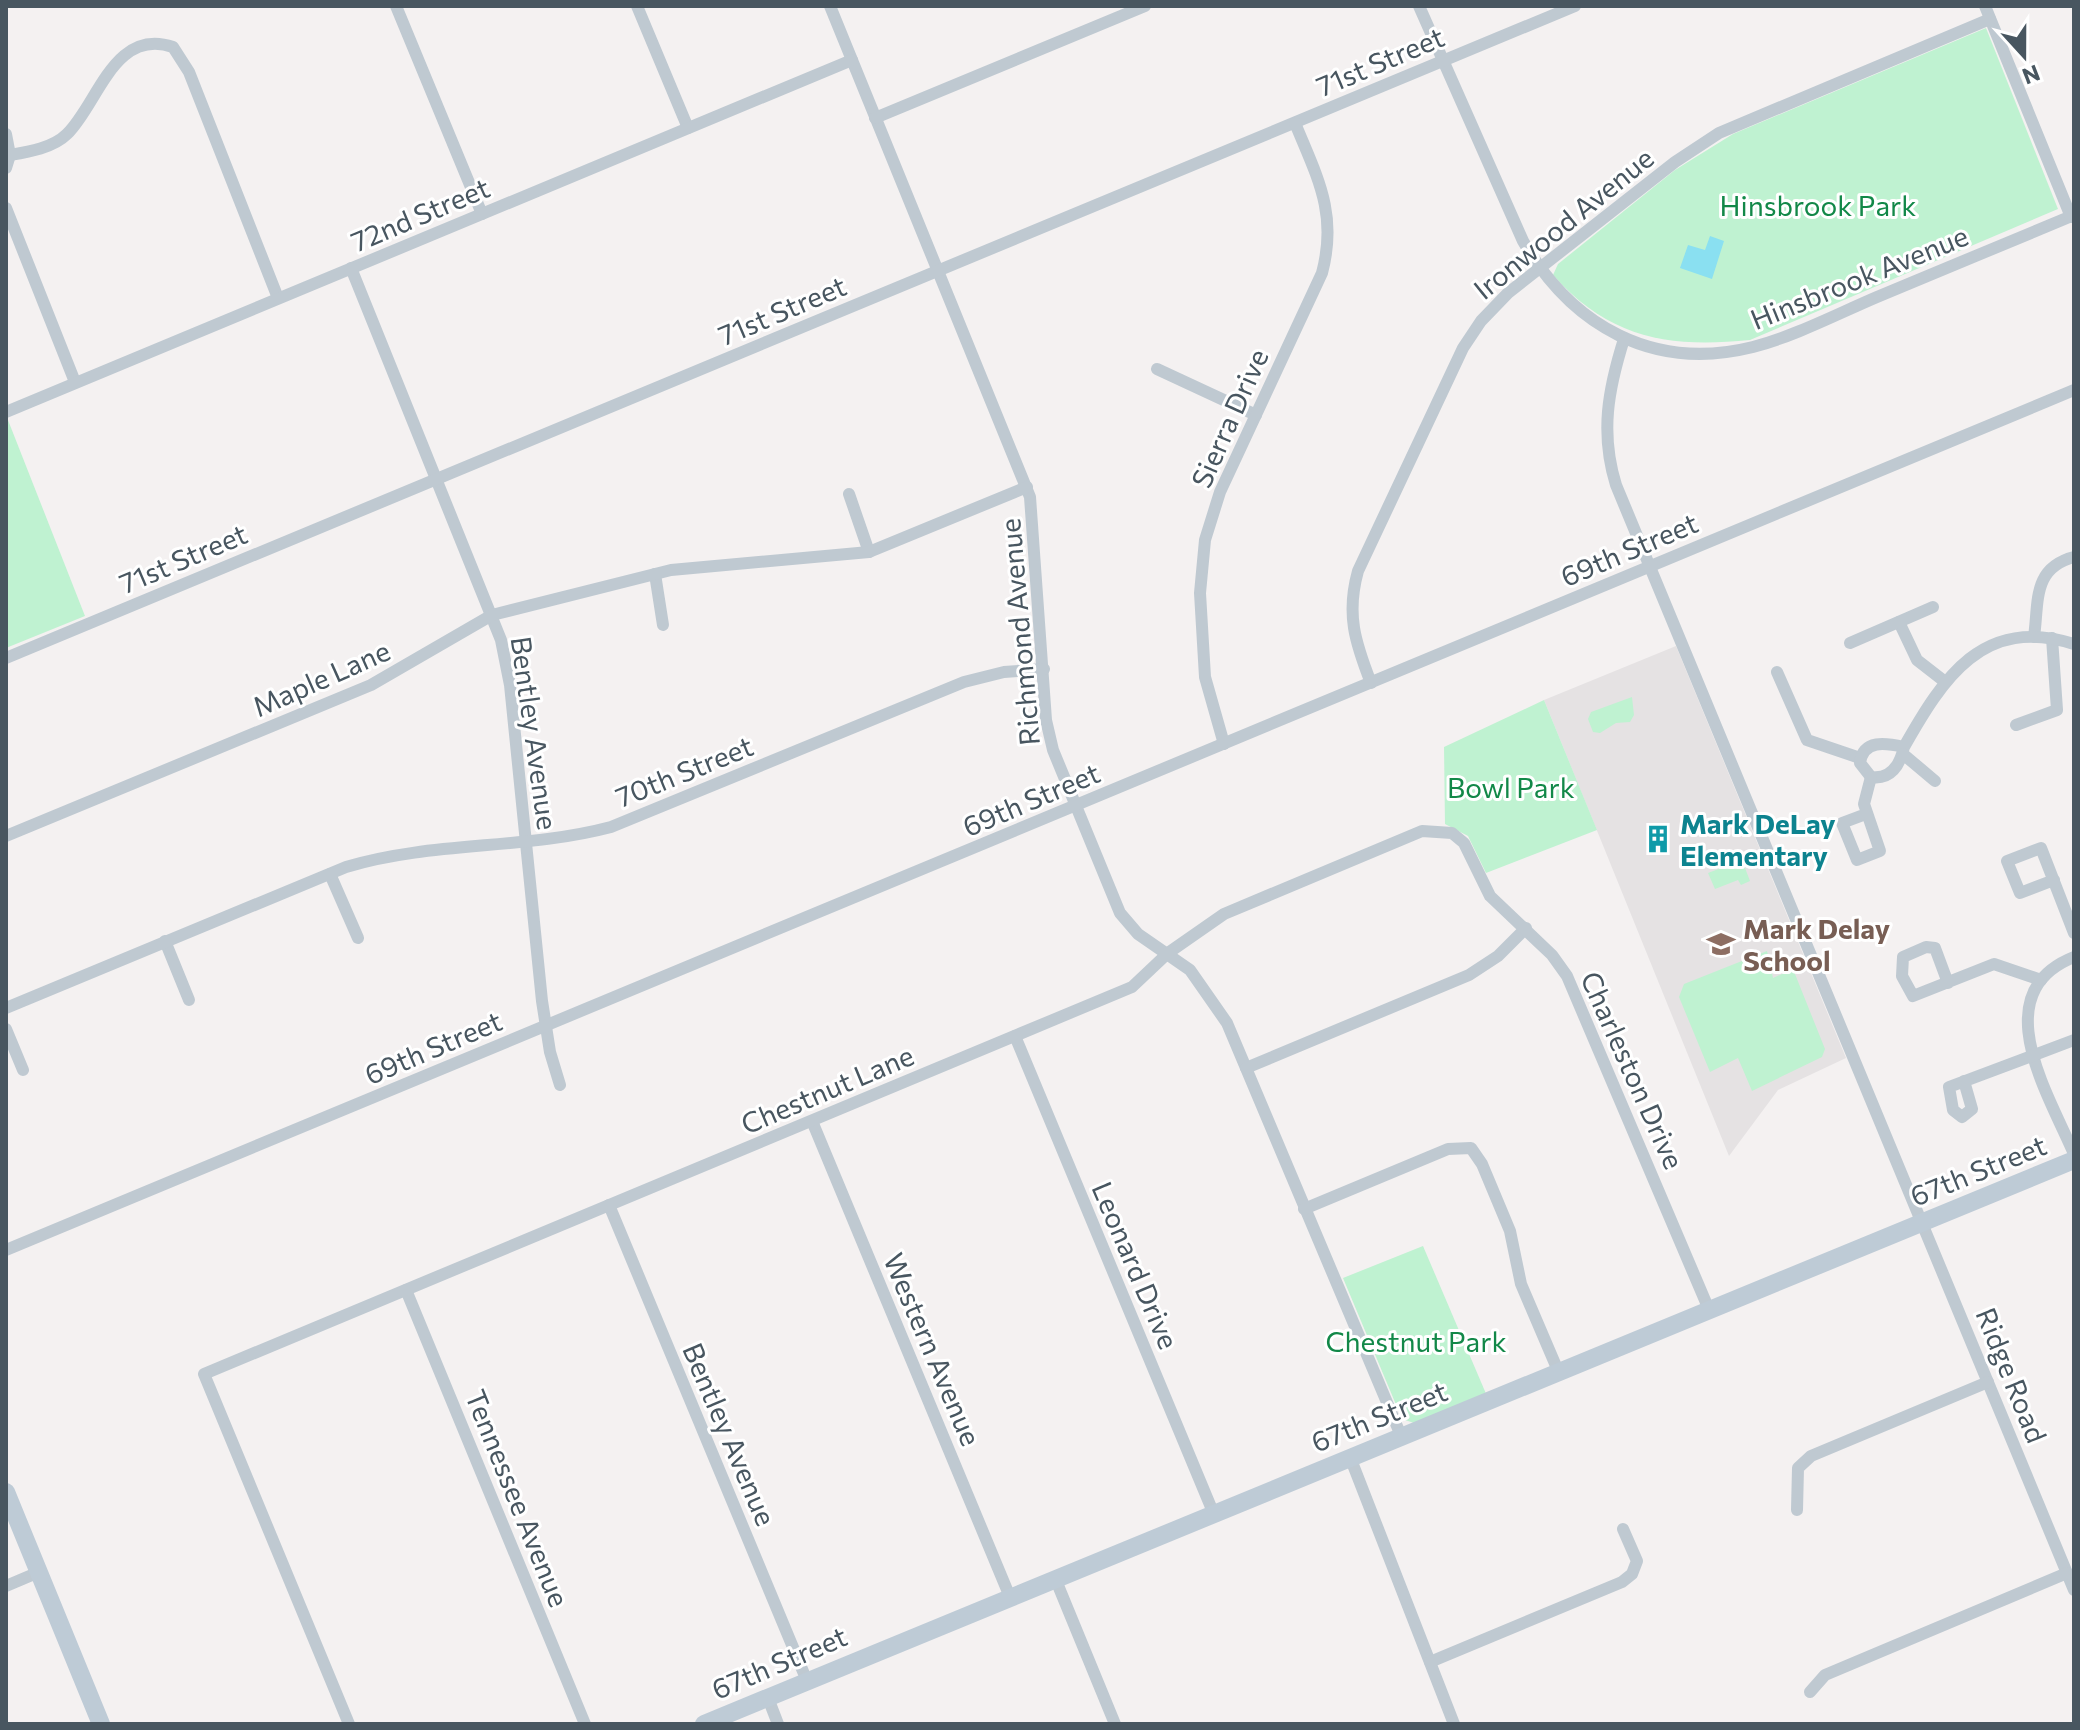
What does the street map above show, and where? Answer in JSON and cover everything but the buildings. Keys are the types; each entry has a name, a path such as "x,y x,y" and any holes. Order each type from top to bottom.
{"street":[{"path":"396,6 482,214"},
{"path":"637,6 688,128"},
{"name":"Richmond Avenue","path":"830,6 1027,487 1034,516 1047,729 1075,806 1120,913 1138,934 1190,970 1210,994 1246,1068 1402,1438"},
{"path":"875,118 1145,6"},
{"name":"Hinsbrook Avenue","path":"1419,6 1523,241 1539,269 1575,309 1624,339 1695,353 1757,346 2072,216"},
{"name":"71st Street","path":"6,658 1575,6"},
{"path":"1985,6 2072,216"},
{"name":"Ironwood Avenue","path":"1371,683 1351,624 1351,602 1358,571 1463,348 1494,306 1675,162 1719,133 1990,19"},
{"path":"6,134 8,162 65,137 106,74 120,59 149,45 162,43 173,47 189,72 278,298"},
{"name":"72nd Street","path":"6,412 852,60"},
{"name":"Sierra Drive","path":"1224,744 1205,677 1201,563 1220,492 1322,273 1330,238 1323,192 1295,123"},
{"path":"6,208 75,382"},
{"name":"Bentley Avenue","path":"351,268 492,615 510,685 546,1026 560,1085"},
{"name":"Ridge Road","path":"1624,339 1609,388 1606,443 1616,485 2074,1590"},
{"path":"1157,369 1256,415"},
{"name":"69th Street","path":"6,1250 2074,390"},
{"name":"Maple Lane","path":"6,836 371,685 416,662 492,615 655,574 869,552 1027,487"},
{"path":"849,494 869,552"},
{"path":"2034,637 2038,588 2042,579 2058,562 2074,557"},
{"path":"655,574 663,625"},
{"path":"1850,643 1933,607"},
{"path":"1899,622 1917,660 1944,681"},
{"path":"1871,777 1889,775 1944,681 1959,665 1986,647 2034,637 2074,644"},
{"path":"2016,725 2057,710 2052,638"},
{"name":"70th Street","path":"6,1008 330,874 399,855 589,833 629,821 964,682 1004,672 1044,669"},
{"path":"1777,672 1807,740 1860,758"},
{"path":"1860,758 1867,748 1880,743 1903,751 1935,781"},
{"path":"1860,758 1863,769 1871,777"},
{"path":"1866,814 1864,804 1871,777"},
{"name":"Chestnut Lane","path":"349,1724 204,1374 1132,987 1168,953 1211,921 1236,908 1422,831 1452,833"},
{"name":"Charleston Drive","path":"1452,833 1468,849 1490,896 1526,928 1560,965 1574,989 1710,1312"},
{"path":"330,874 358,938"},
{"path":"2054,880 2074,933"},
{"path":"1246,1068 1469,975 1498,956 1526,928"},
{"path":"165,941 189,1000"},
{"path":"2074,957 2041,980 2026,1020 2032,1054 2074,1154"},
{"path":"1948,983 1994,964 2041,980"},
{"path":"6,1029 23,1070"},
{"name":"Leonard Drive","path":"1015,1036 1213,1512"},
{"path":"1964,1081 2074,1040"},
{"name":"Western Avenue","path":"812,1121 1010,1597"},
{"path":"1304,1209 1448,1149 1471,1148 1482,1164 1510,1231 1521,1284 1559,1373"},
{"name":"67th Street","path":"704,1724 2074,1160"},
{"name":"Bentley Avenue","path":"609,1205 807,1681"},
{"name":"Tennessee Avenue","path":"406,1290 585,1724"},
{"path":"1797,1510 1798,1468 1811,1456 1988,1382"},
{"path":"1350,1457 1454,1724"},
{"path":"6,1492 101,1724"},
{"path":"1430,1662 1622,1582 1632,1574 1637,1561 1623,1529"},
{"path":"6,1586 39,1572"},
{"path":"1810,1692 1825,1675 2067,1573"},
{"path":"1055,1578 1115,1724"},
{"path":"768,1698 778,1724"}],"shaded area":[{"name":"Mark Delay School","path":"1676,646 1846,1058 1778,1090 1729,1156 1544,700"}],"green space":[{"name":"Hinsbrook Park","path":"1986,28 2058,209 1750,340 1693,342 1642,334 1596,313 1553,275 1558,264 1675,170 1733,134"},
{"path":"6,415 85,616 6,648"},
{"path":"1632,697 1634,715 1630,722 1616,723 1600,733 1593,732 1588,719 1591,712"},
{"name":"Bowl Park","path":"1544,700 1597,830 1486,873 1468,836 1445,824 1444,747"},
{"path":"1742,860 1750,881 1741,885 1738,880 1715,889 1708,873"},
{"path":"1767,951 1773,978 1793,969 1825,1049 1822,1057 1752,1091 1738,1058 1710,1072 1679,997 1684,984"},
{"name":"Chestnut Park","path":"1423,1246 1487,1396 1414,1423 1402,1419 1343,1278"}],"water":[{"path":"1710,236 1724,241 1712,279 1680,268 1688,245 1705,250"}],"place":[{"name":"Mark DeLay Elementary","path":"1658,839"},
{"name":"Mark Delay School","path":"1721,944"}]}
